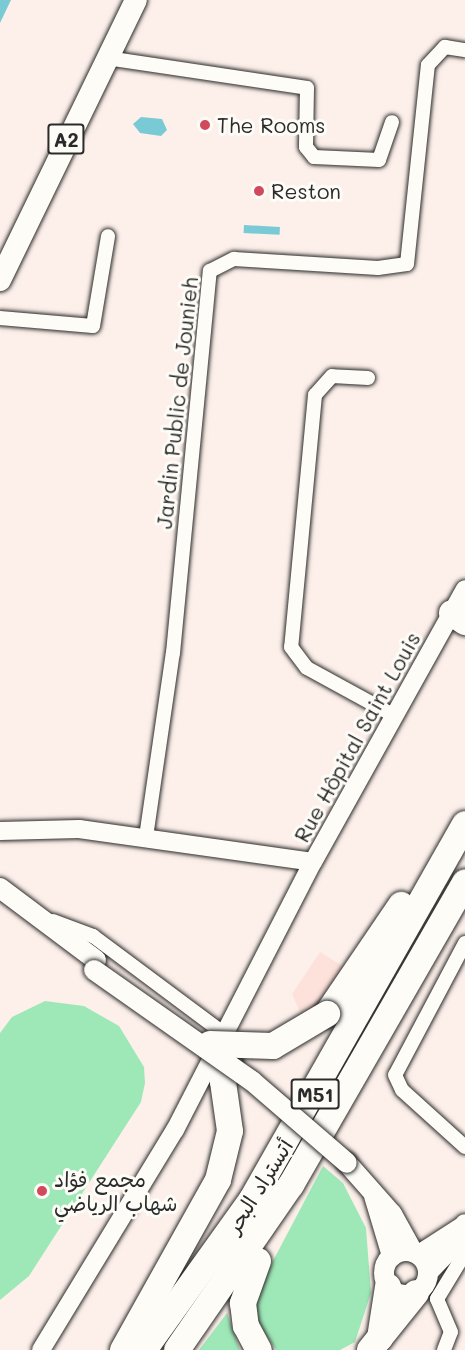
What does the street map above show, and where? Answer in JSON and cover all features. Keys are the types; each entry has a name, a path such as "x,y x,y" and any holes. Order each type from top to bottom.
{"highway":[{"path":"123,1350 156,1298 226,1159 230,1117 221,1050 273,1046 327,1014 465,810"},
{"name":"أتستراد البحر","path":"144,1350 252,1199 465,824"},
{"name":"أتستراد البحر","path":"177,1350 291,1185 465,883"},
{"path":"259,1350 246,1326 243,1290 294,1200 291,1185"},
{"path":"375,1344 419,1268"},
{"path":"375,1344 388,1287"}],"main road":[{"name":"A2","path":"0,280 136,0"},
{"path":"0,888 95,965"},
{"path":"0,900 221,1050 347,1163 374,1194 419,1268"},
{"path":"374,1194 392,1256 383,1274 388,1287 401,1295 419,1268 458,1241 464,1225"},
{"path":"392,1256 419,1268"}],"street":[{"name":"Jardin Public de Jounieh","path":"146,837 173,653 210,272 234,259 378,268 407,264 428,65 445,47 465,50"},
{"path":"107,58 307,88 306,147 314,157 379,160 392,122"},
{"path":"0,318 93,326 108,236"},
{"path":"368,378 332,376 315,395 291,647 307,668 393,716"},
{"name":"Rue Hôpital Saint Louis","path":"7,831 79,829 313,862 393,716 458,617 465,589"},
{"path":"0,844 7,831"},
{"path":"41,1350 176,1130 221,1050 313,862"},
{"path":"36,915 93,936 221,1050"},
{"path":"465,943 395,1075 402,1090 465,1147"},
{"path":"444,1350 451,1332 437,1299 465,1253"}],"shaded area":[{"path":"320,952 349,970 305,1023 292,994"}],"green space":[{"name":"مجمع فؤاد شهاب الرياضي","path":"45,1001 84,1006 119,1026 144,1067 145,1083 141,1102 29,1276 0,1300 0,1033 12,1017"},
{"path":"323,1166 343,1183 366,1228 371,1293 355,1342 340,1350 276,1350 254,1316 255,1295"},
{"path":"227,1313 240,1350 199,1350"}],"water":[{"path":"0,0 11,0 0,23"},
{"path":"141,117 162,119 167,130 161,136 140,133 133,124"},
{"path":"244,225 280,227 280,235 244,233"}],"place":[{"name":"The Rooms","path":"205,125"},
{"name":"Reston","path":"259,191"},
{"name":"مجمع فؤاد شهاب الرياضي","path":"42,1191"}]}
